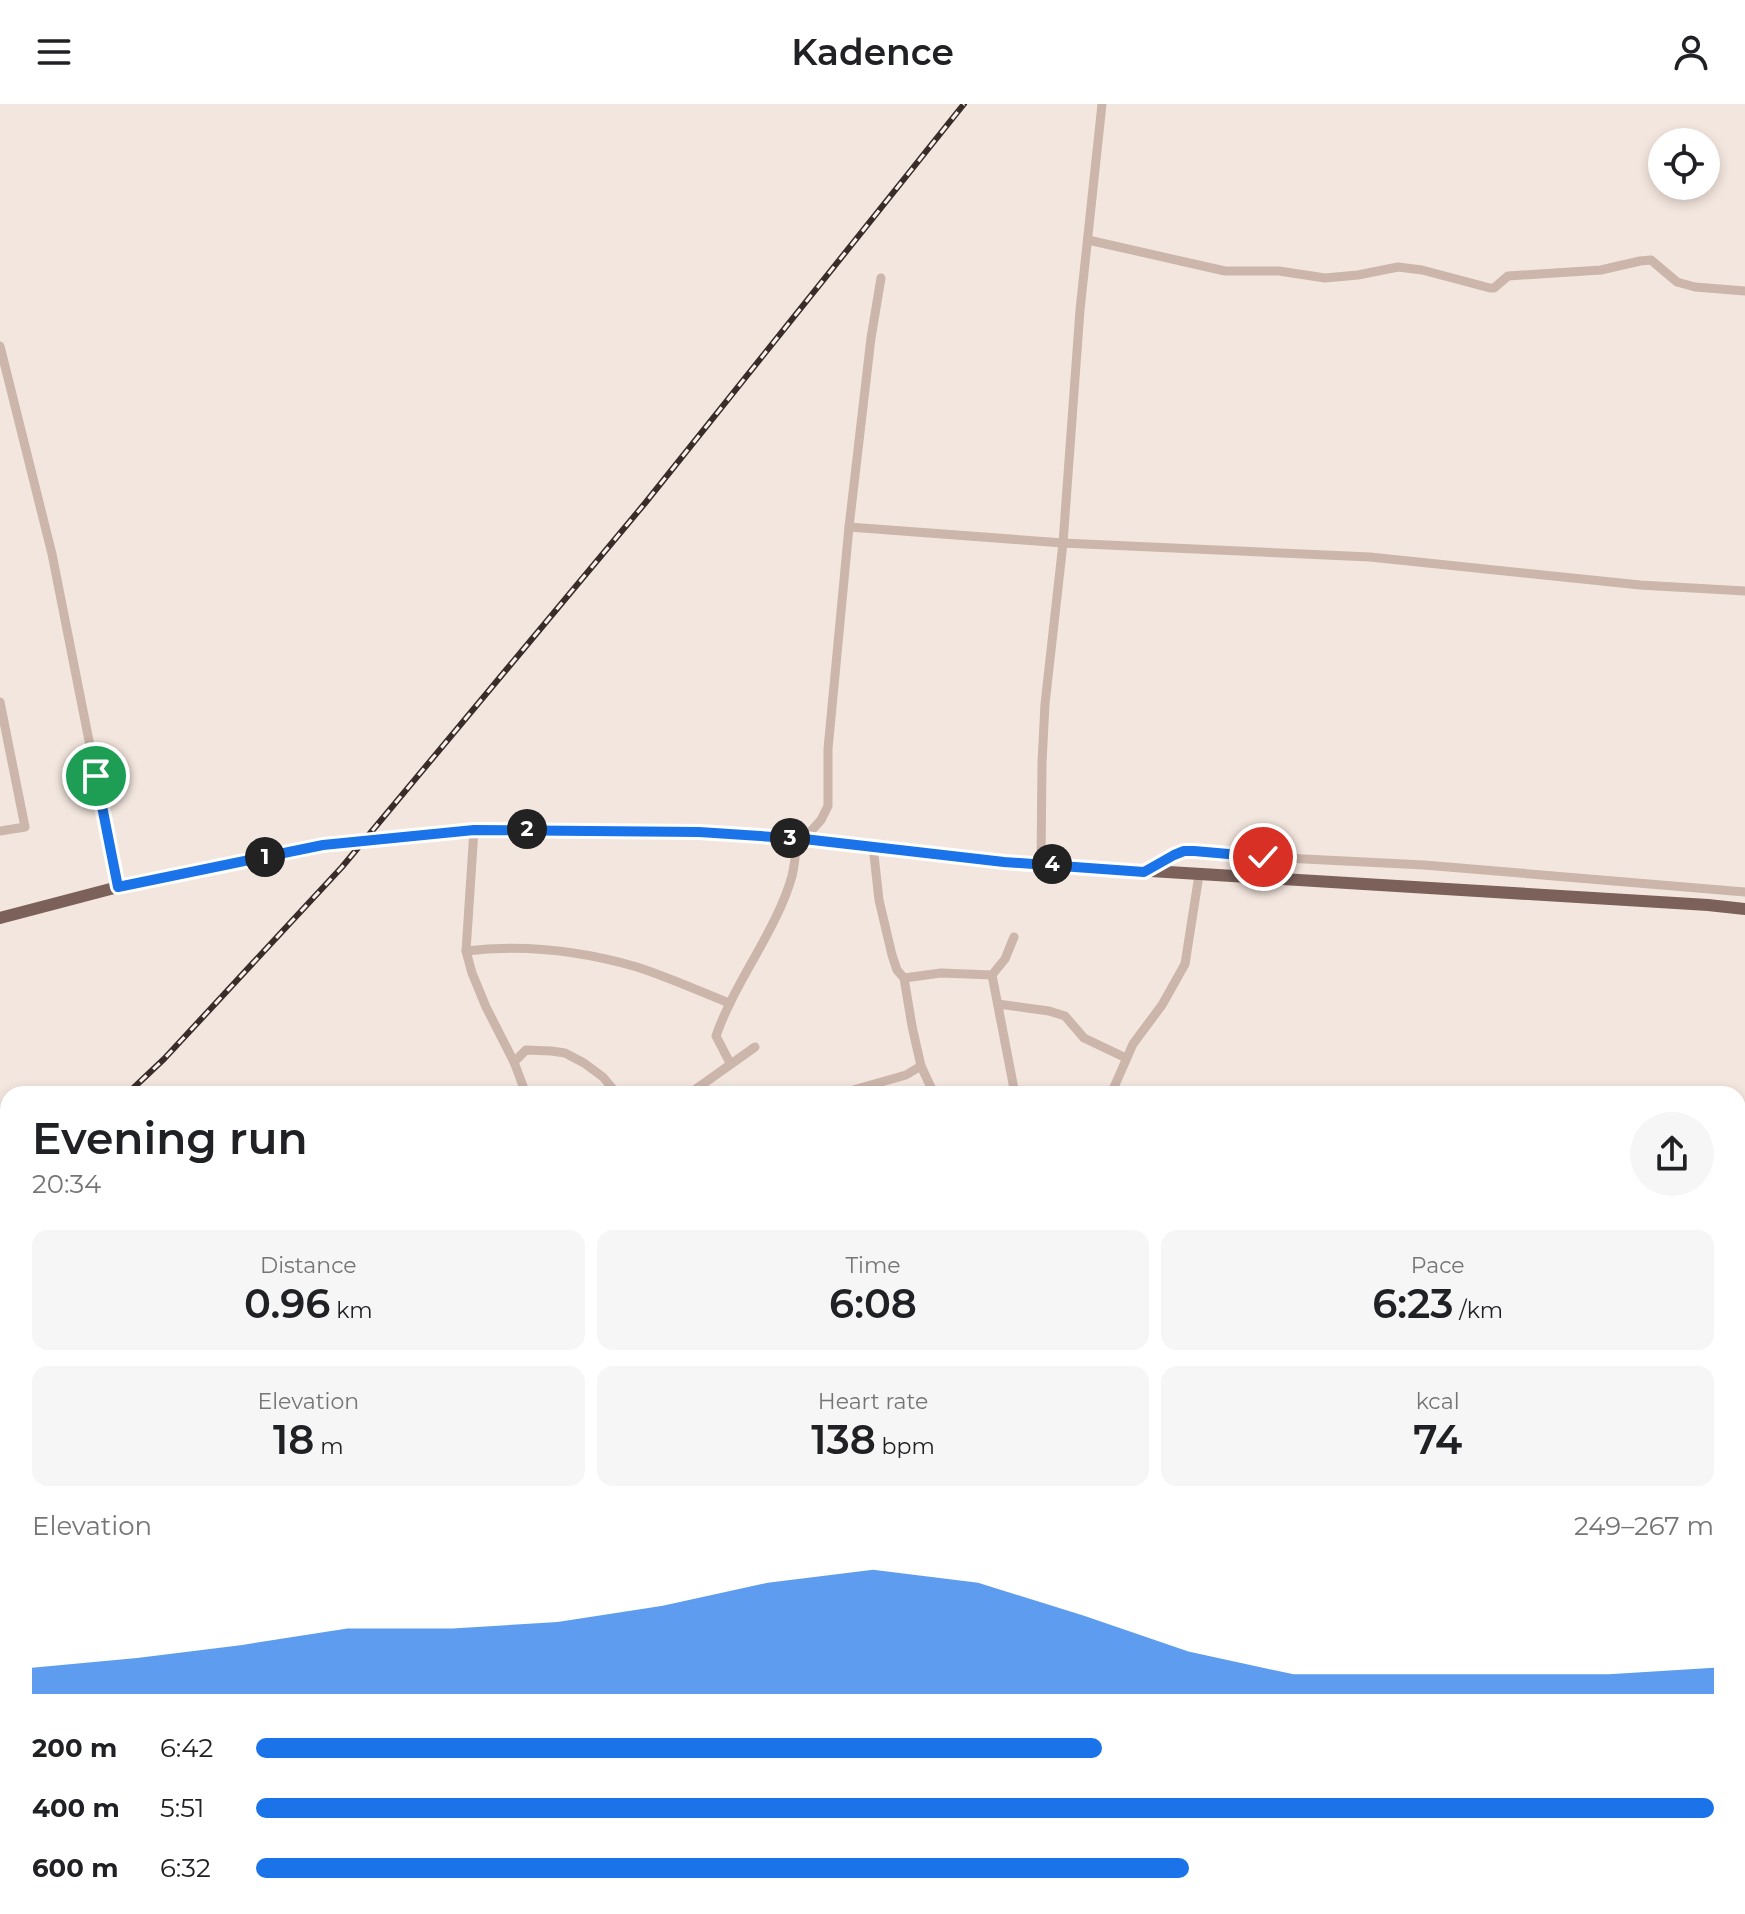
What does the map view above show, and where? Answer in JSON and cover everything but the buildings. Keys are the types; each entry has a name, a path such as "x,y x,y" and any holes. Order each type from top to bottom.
{"main road":[{"path":"0,918 118,887 323,845 474,830 699,832 801,838 1004,862 1745,909"}],"street":[{"path":"1041,863 1045,704 1063,543 1080,310 1102,104"},
{"path":"1088,240 1225,271 1279,271 1325,278 1398,267 1422,270 1490,288 1508,276 1601,270 1651,260 1677,282 1695,287 1745,291"},
{"path":"730,1063 716,1036 729,1003 776,914 792,876 801,838 821,820 828,806 828,749 849,527 881,278"},
{"path":"0,346 52,554 118,887"},
{"path":"849,527 1063,543 1370,557 1640,585 1745,591"},
{"path":"0,702 3,734 25,827 0,831"},
{"path":"474,830 466,951 486,1007 523,1086"},
{"path":"873,846 879,900 892,955 897,970 904,978 921,1066 930,1086"},
{"path":"1144,872 1174,855 1194,851 1424,865 1745,892"},
{"path":"1114,1086 1133,1044 1162,1005 1185,964 1199,875"},
{"path":"992,975 1005,959 1014,937"},
{"path":"466,951 538,948 585,956 637,967 729,1003"},
{"path":"904,978 941,973 992,975"},
{"path":"992,975 1013,1086"},
{"path":"998,1004 1065,1016 1084,1038 1126,1058"},
{"path":"700,1086 755,1047"},
{"path":"514,1062 526,1050 565,1053 603,1077 610,1086"},
{"path":"867,1086 906,1075 921,1066"}],"railway":[{"path":"135,1086 342,867 646,502 964,104"}],"route":[{"path":"96,776 118,887 323,845 474,830 699,832 804,839 1004,862 1144,872 1184,851 1263,857"}]}
